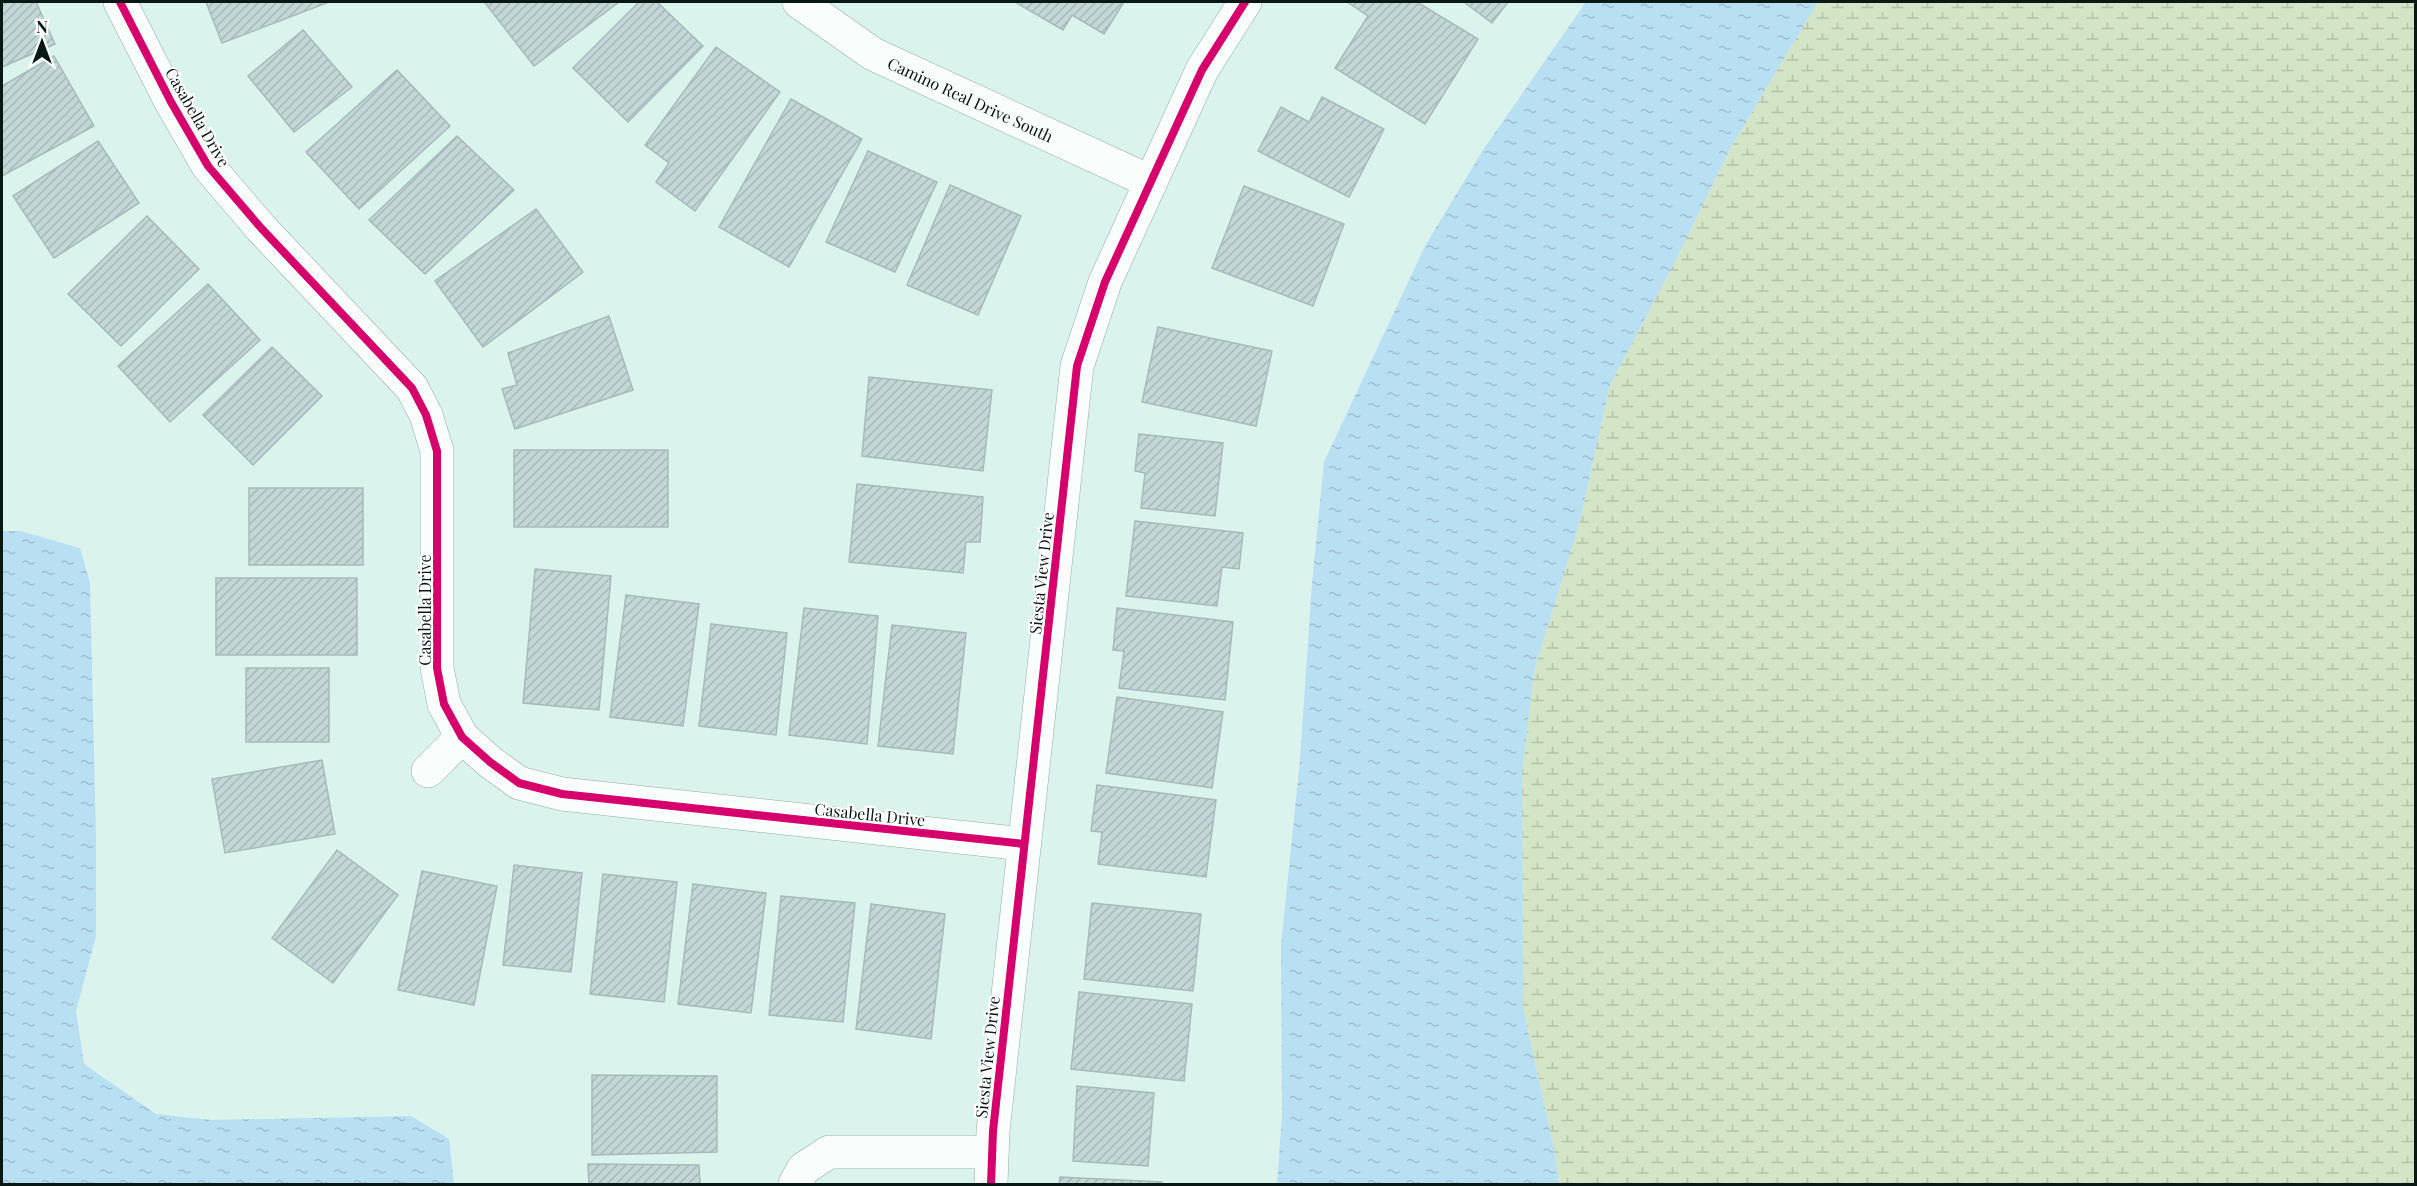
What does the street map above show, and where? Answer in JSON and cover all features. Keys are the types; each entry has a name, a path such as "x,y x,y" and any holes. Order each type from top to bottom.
{"street":[{"name":"Casabella Drive","path":"120,2 171,102 208,166 261,228 411,388 426,415 438,451 438,668 444,704 462,738 519,783 562,794 1024,844"},
{"name":"Camino Real Drive South","path":"799,2 873,54 1151,182"},
{"name":"Siesta View Drive","path":"991,1185 992,1152 1024,844 1077,366 1105,282 1202,70 1245,2"},
{"path":"428,771 462,738"},
{"path":"795,1185 803,1169 829,1152 992,1152"}],"green space":[{"path":"1818,2 2415,2 2415,1184 1559,1184 1555,1154 1523,1008 1522,773 1534,671 1579,525 1610,385 1674,264 1730,149"}],"water":[{"path":"1586,2 1818,2 1730,149 1674,264 1610,385 1579,525 1534,671 1522,773 1523,1008 1555,1154 1559,1184 1277,1184 1282,1116 1281,945 1300,760 1312,583 1324,462 1425,246 1483,150"},
{"path":"2,531 20,531 80,548 90,583 96,936 76,1011 84,1064 156,1114 211,1120 411,1116 449,1139 454,1184 2,1184"}],"building":[{"path":"2,2 36,2 55,44 2,67"},
{"path":"206,2 329,2 222,43"},
{"path":"619,2 534,66 485,3"},
{"path":"639,2 657,2 703,46 628,122 573,68"},
{"path":"1015,2 1124,2 1104,34 1072,15 1063,30"},
{"path":"1347,2 1417,2 1478,39 1425,124 1335,68 1368,16"},
{"path":"1464,2 1508,2 1492,23"},
{"path":"303,30 352,87 294,132 248,76"},
{"path":"716,47 780,92 695,211 656,182 669,163 645,145"},
{"path":"54,56 94,126 2,176 2,86"},
{"path":"397,70 450,126 359,209 306,152"},
{"path":"1322,97 1384,129 1349,197 1258,151 1281,107 1309,122"},
{"path":"791,99 862,139 789,267 719,227"},
{"path":"457,136 514,190 425,274 369,220"},
{"path":"98,141 139,203 54,258 13,196"},
{"path":"868,151 937,182 895,272 826,242"},
{"path":"950,185 1021,216 978,315 907,285"},
{"path":"1244,186 1344,224 1313,306 1212,268"},
{"path":"536,209 583,272 483,347 435,281"},
{"path":"147,216 199,269 121,346 68,294"},
{"path":"208,284 260,340 170,422 118,366"},
{"path":"609,316 633,390 515,429 502,389 517,385 508,353"},
{"path":"1158,327 1272,351 1256,426 1142,402"},
{"path":"272,347 322,396 253,465 203,415"},
{"path":"869,377 992,390 983,471 862,456"},
{"path":"1139,434 1223,443 1215,516 1141,508 1145,473 1135,471"},
{"path":"514,450 668,450 668,527 514,527"},
{"path":"857,484 983,497 980,542 966,542 963,573 849,562"},
{"path":"249,488 363,488 363,565 249,565"},
{"path":"1135,521 1243,533 1239,569 1222,567 1217,606 1126,596"},
{"path":"535,569 611,576 599,710 523,703"},
{"path":"216,578 357,578 357,655 216,655"},
{"path":"626,595 699,604 683,726 610,717"},
{"path":"804,608 878,616 867,744 789,735"},
{"path":"1117,608 1233,622 1225,700 1119,688 1124,651 1113,650"},
{"path":"711,624 787,633 776,735 699,726"},
{"path":"892,625 966,633 953,754 878,746"},
{"path":"246,668 329,668 329,742 246,742"},
{"path":"1117,697 1223,712 1212,788 1106,773"},
{"path":"322,760 335,834 225,853 212,779"},
{"path":"1097,785 1216,800 1206,877 1098,864 1102,832 1091,831"},
{"path":"337,850 398,895 333,983 272,938"},
{"path":"514,865 582,873 571,972 503,965"},
{"path":"422,871 497,886 474,1005 398,990"},
{"path":"603,874 677,882 664,1002 590,994"},
{"path":"693,884 766,893 751,1013 678,1004"},
{"path":"781,896 855,903 843,1022 769,1015"},
{"path":"1092,903 1201,914 1193,991 1084,979"},
{"path":"871,904 945,914 931,1039 856,1029"},
{"path":"1079,992 1192,1004 1184,1081 1071,1069"},
{"path":"592,1075 717,1076 717,1152 592,1155"},
{"path":"1077,1086 1154,1093 1148,1166 1073,1161"},
{"path":"588,1164 699,1165 700,1184 589,1184"},
{"path":"1060,1177 1162,1182 1162,1184 1059,1184"}],"cycle path":[{"path":"120,2 171,102 208,166 261,228 412,388 426,415 437,451 437,668 444,704 462,737 490,762 519,783 562,794 1024,844"},
{"path":"991,1184 993,1131 1077,366 1105,282 1202,70 1245,2"}]}
